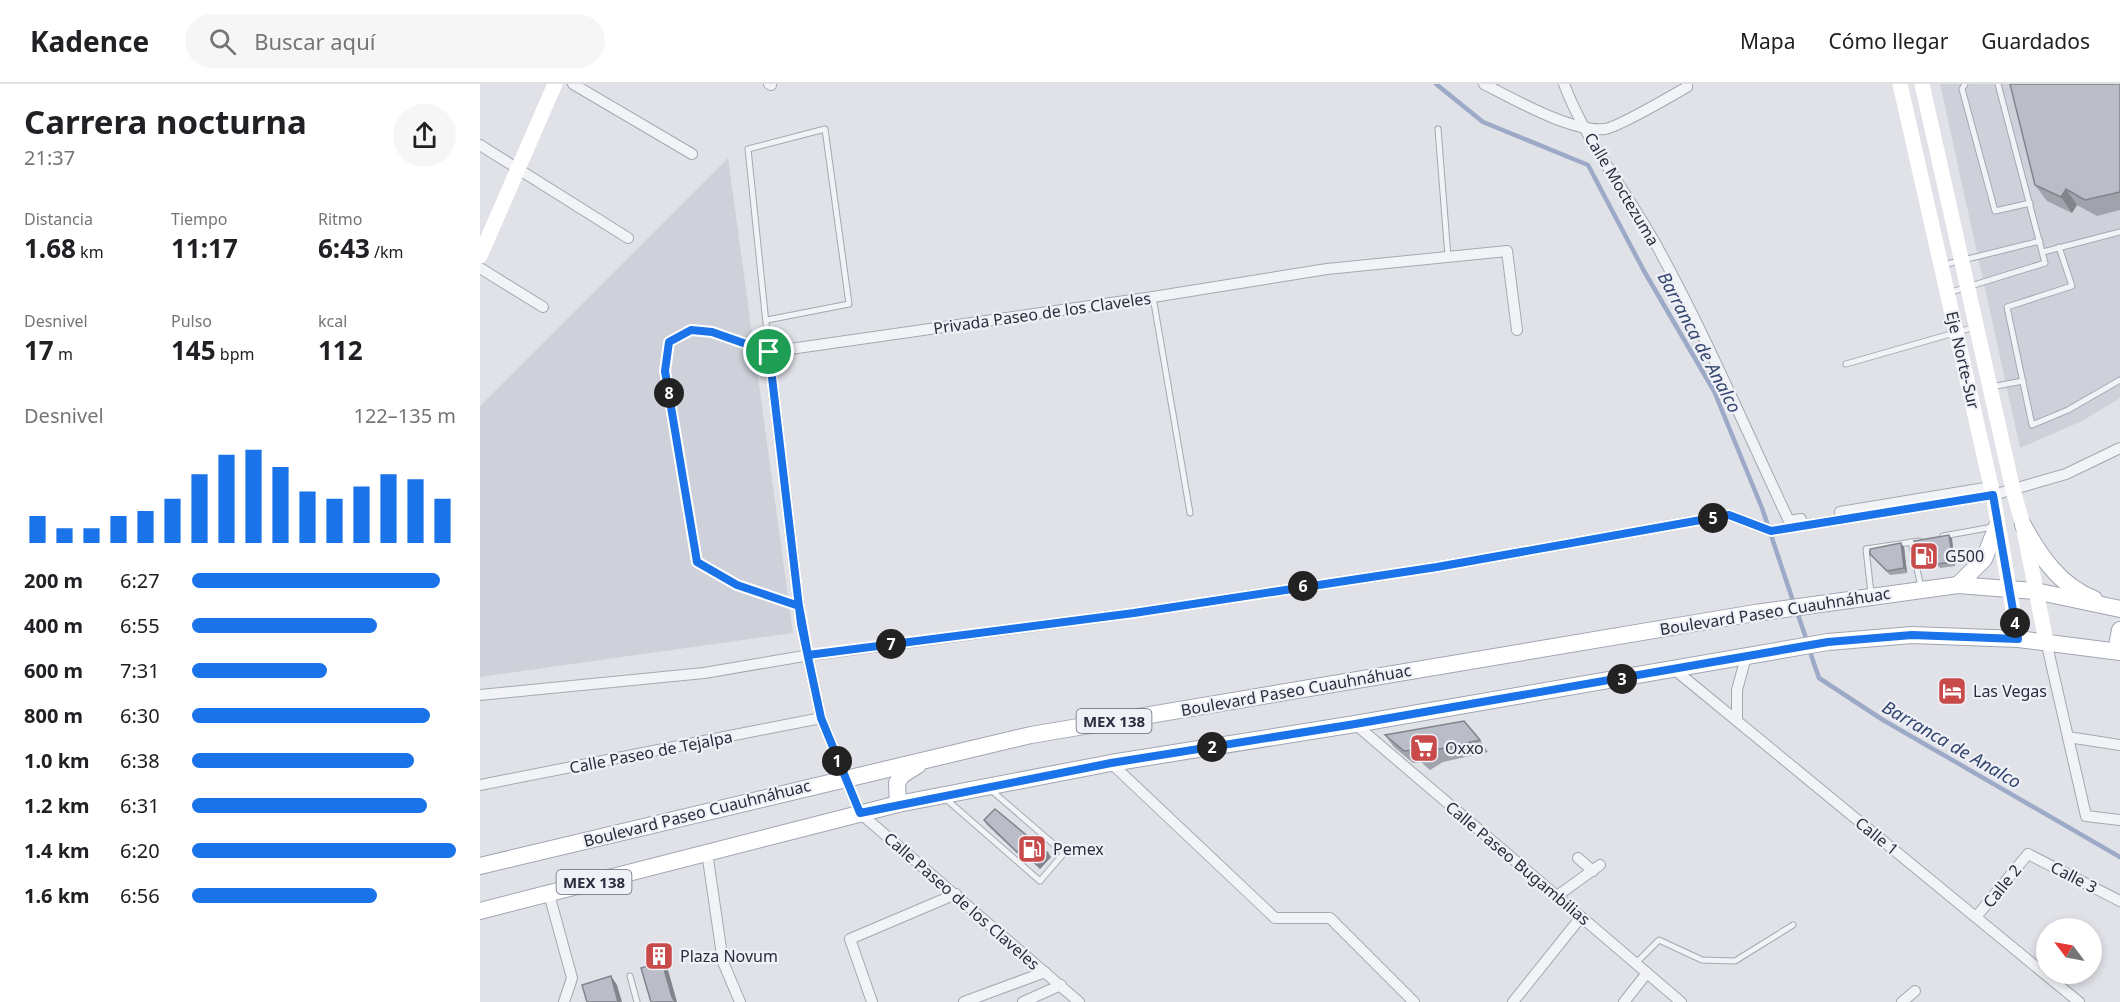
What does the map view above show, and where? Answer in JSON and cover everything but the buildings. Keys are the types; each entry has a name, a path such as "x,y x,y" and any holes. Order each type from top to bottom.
{"main road":[{"path":"2023,525 2039,554 2061,579 2088,597 2120,609"},
{"path":"1958,585 1984,560 1997,526"},
{"name":"Boulevard Paseo Cuauhnáhuac","path":"480,866 844,778 1042,733 1817,603 1958,585 2035,591 2120,609"},
{"path":"2118,652 2120,630"},
{"name":"MEX 138","path":"480,911 898,804 1111,763 1675,670 1828,642 1912,635 2046,641 2118,652"},
{"path":"898,804 897,783 902,776 929,758"}],"street":[{"path":"480,256 555,84"},
{"path":"573,84 692,154"},
{"path":"1484,84 1528,107 1585,128 1606,129 1687,86"},
{"name":"Calle Moctezuma","path":"1564,84 1585,128 1636,207 1695,316 1789,521 1992,491"},
{"name":"Eje Norte-Sur","path":"1900,84 1992,491 2018,639"},
{"name":"Eje Norte-Sur","path":"1923,84 1960,261 2023,525 2046,641"},
{"path":"480,145 628,237"},
{"name":"Privada Paseo de los Claveles","path":"769,352 1153,297 1327,268 1507,251 1517,330"},
{"path":"480,268 543,307"},
{"path":"769,352 799,606"},
{"path":"480,695 704,673 808,655 1134,613 1437,567 1729,515 1771,531 1992,491 2013,490 2066,474 2120,448"},
{"name":"Calle Paseo de los Claveles","path":"799,606 821,718 860,813 1079,1002"},
{"path":"2046,641 2086,816 2120,820"},
{"path":"1737,721 1737,690 1753,656"},
{"name":"Calle 1","path":"1675,670 2079,1002"},
{"name":"Calle Paseo de Tejalpa","path":"480,785 821,718"},
{"name":"Calle Paseo Bugambilias","path":"1355,724 1681,1002"},
{"path":"2068,737 2120,745"},
{"path":"1111,763 1275,918 1330,918 1414,1002"},
{"path":"707,852 723,962 740,1002"},
{"name":"Calle 2","path":"1976,917 2028,854"},
{"name":"Calle 3","path":"2028,854 2120,901"},
{"path":"1557,896 1596,868 1578,858"},
{"path":"549,894 572,978 564,1002"},
{"path":"872,1002 850,939 956,894"},
{"path":"1513,1002 1581,917"},
{"path":"964,1002 1045,972"},
{"path":"1624,1002 1647,973"},
{"path":"1023,1002 1061,985"},
{"path":"1902,1002 1915,991"}],"lane":[{"path":"1965,84 1962,89 1995,211 2030,203"},
{"path":"1948,294 2045,262 1998,84"},
{"path":"767,320 849,304 825,129 748,149 769,352 712,332 691,330 669,342 665,371 697,562 737,585 799,606"},
{"path":"1438,129 1448,257"},
{"path":"2043,252 2120,232"},
{"path":"1941,265 2040,241"},
{"path":"2059,247 2072,286 2007,307 2032,425 2068,410 2120,380"},
{"path":"1153,297 1190,513"},
{"path":"1846,364 1976,327"},
{"path":"1990,388 2023,381"},
{"path":"1933,538 1997,526"},
{"path":"1871,596 1866,549 1922,540"},
{"path":"1911,542 1922,590"},
{"path":"943,796 1040,881 1064,853 987,787"},
{"path":"1636,963 1659,940 1702,960 1735,961 1793,925"},
{"path":"630,976 637,1002"}],"shaded area":[{"path":"1940,84 2120,84 2120,398 2082,421 2020,448"},
{"path":"728,158 793,633 480,677 480,406"}],"waterway":[{"name":"Barranca de Analco","path":"1436,84 1483,122 1588,165 1644,271 1714,391 1762,508 1794,604"},
{"name":"Barranca de Analco","path":"1797,612 1807,641"},
{"name":"Barranca de Analco","path":"1809,649 1819,678 1883,720 2120,857"}],"place":[{"name":"G500","path":"1924,556"},
{"name":"Las Vegas","path":"1952,691"},
{"name":"Oxxo","path":"1424,748"},
{"name":"Pemex","path":"1032,849"},
{"name":"Plaza Novum","path":"659,956"}],"route":[{"path":"769,352 712,332 691,330 669,342 665,371 697,562 737,585 799,606 808,655 1134,613 1437,567 1729,515 1771,531 1993,495 2018,639 1912,635 1828,642 1675,670 1111,763 860,813 821,718 801,624 769,352"}]}
